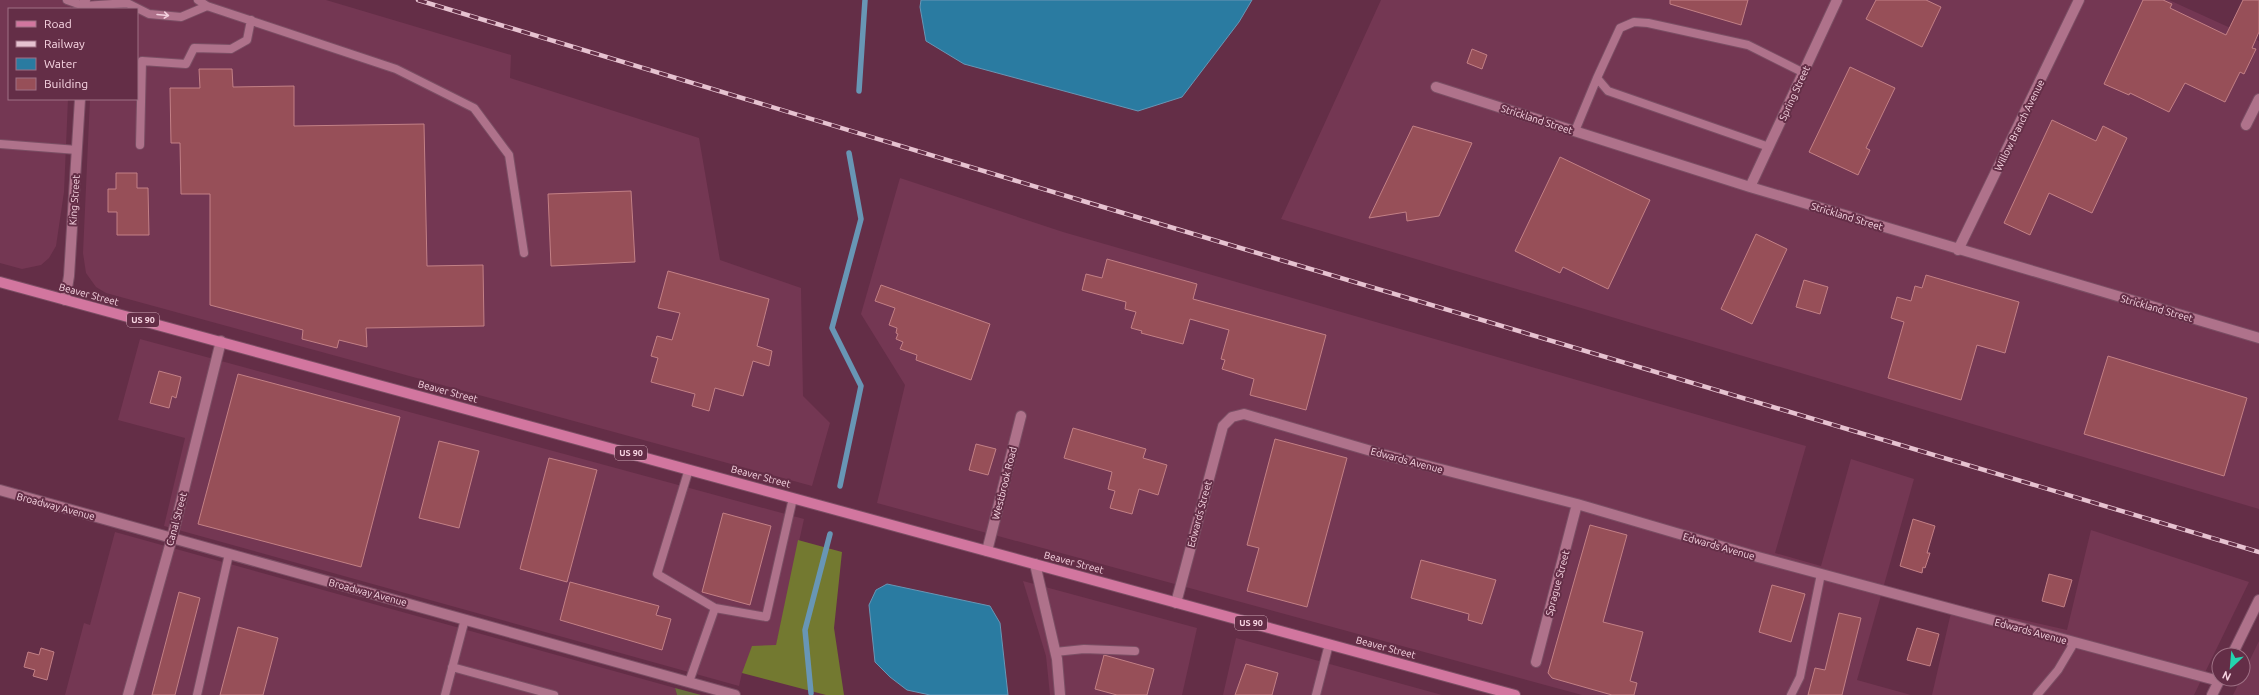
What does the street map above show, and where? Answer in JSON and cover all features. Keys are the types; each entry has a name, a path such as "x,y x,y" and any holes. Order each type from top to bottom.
{"main road":[{"name":"Beaver Street","path":"0,282 221,341 1515,695"}],"street":[{"name":"Spring Street","path":"1750,187 1838,0"},
{"name":"Willow Branch Avenue","path":"1958,250 2079,0"},
{"name":"Strickland Street","path":"1436,87 1750,187 1958,250 2259,338"},
{"path":"2246,125 2259,99"},
{"name":"King Street","path":"65,300 69,276 80,100"},
{"name":"Canal Street","path":"128,695 172,538 221,341"},
{"name":"Edwards Avenue","path":"1223,426 1232,417 1244,414 1378,452 1577,504 1821,574 2074,643 2211,678"},
{"name":"Westbrook Road","path":"987,551 1021,416"},
{"name":"Edwards Street","path":"1176,602 1223,426"},
{"name":"Broadway Avenue","path":"0,490 735,695"},
{"name":"Sprague Street","path":"1536,662 1577,504"},
{"path":"1035,564 1055,652 1060,695"},
{"path":"2236,647 2259,600"}],"lane":[{"path":"67,0 84,5 128,2 149,14 181,17 207,6"},
{"path":"198,0 207,6 396,69 474,108 509,155 524,253"},
{"path":"140,145 142,61 186,64 194,48 231,49 247,40 251,20"},
{"path":"1575,131 1620,28 1634,22 1648,23 1748,45 1804,72"},
{"path":"1597,78 1608,92 1768,147"},
{"path":"0,144 77,150"},
{"path":"689,469 657,574 715,608 766,617 793,498"},
{"path":"197,695 229,554"},
{"path":"1791,695 1800,677 1821,574"},
{"path":"689,682 715,608"},
{"path":"444,695 465,619"},
{"path":"2037,695 2058,670 2074,643"},
{"path":"1316,695 1329,644"},
{"path":"1055,652 1084,649 1135,651"},
{"path":"452,667 554,695"}],"shaded area":[{"path":"0,0 72,0 71,8 8,8 8,100 68,100 64,192 56,246 49,258 41,265 22,269 0,263"},
{"path":"94,0 326,0 511,55 510,78 699,138 720,260 801,288 803,396 830,423 812,486 106,293 96,287 86,273 83,253 90,100 138,100 138,8 94,8"},
{"path":"1381,0 2169,0 2259,41 2259,509 1281,219"},
{"path":"900,178 1063,232 1806,446 1775,553 1821,566 1851,459 1914,479 1857,680 1911,695 1582,695 877,503 905,385 861,314"},
{"path":"140,339 804,519 776,646 742,673 739,686 164,526 185,438 118,420"},
{"path":"2091,530 2249,582 2217,647 2211,647 2211,660 2194,695 1932,695 1953,604 2067,630"},
{"path":"115,532 675,688 677,695 65,695 84,623 90,625"},
{"path":"1023,581 1197,628 1182,695 1050,695 1046,656"},
{"path":"1236,638 1442,695 1223,695"},
{"path":"2259,641 2259,695 2233,695 2237,687 2251,687 2251,658"}],"green space":[{"path":"798,540 842,552 834,628 844,695 826,695 742,673 752,646 776,645"},
{"path":"675,688 701,695 677,695"}],"water":[{"path":"921,0 1252,0 1239,22 1182,97 1138,111 964,64 926,41 920,7"},
{"path":"887,584 990,606 1000,623 1008,695 930,695 907,690 890,677 875,662 869,605 876,590"}],"building":[{"path":"1670,0 1748,0 1741,25 1670,4"},
{"path":"1876,0 1926,0 1941,7 1922,47 1866,19"},
{"path":"2143,0 2163,0 2172,4 2170,8 2226,35 2243,0 2259,0 2259,32 2252,48 2256,49 2244,74 2240,72 2225,102 2185,83 2169,112 2130,93 2129,95 2104,84"},
{"path":"1472,49 1487,55 1482,69 1467,63"},
{"path":"1850,67 1895,88 1866,148 1870,150 1858,175 1809,152"},
{"path":"199,69 232,69 233,87 294,86 294,126 424,124 427,266 483,265 484,326 366,328 367,347 339,340 337,348 302,339 303,330 210,305 210,194 181,194 180,143 171,143 170,88 200,88"},
{"path":"2052,120 2096,141 2103,126 2127,138 2092,213 2049,193 2030,235 2004,223"},
{"path":"1413,126 1472,143 1439,216 1407,221 1406,212 1369,218"},
{"path":"1560,157 1650,200 1608,289 1563,267 1560,273 1515,251"},
{"path":"116,173 137,173 137,188 148,188 149,235 117,235 117,212 108,212 108,189 116,189"},
{"path":"631,191 635,262 551,266 548,194"},
{"path":"1756,234 1787,249 1752,324 1721,309"},
{"path":"1107,259 1197,284 1193,299 1326,335 1306,410 1250,395 1254,379 1222,369 1225,360 1221,359 1229,330 1190,319 1183,344 1141,333 1142,331 1131,328 1136,312 1125,309 1126,302 1082,290 1086,274 1102,278"},
{"path":"668,271 769,299 757,346 772,351 769,366 753,361 743,396 715,388 709,411 692,406 695,394 651,382 658,358 651,356 657,336 672,340 680,313 658,308"},
{"path":"1926,275 2019,302 2005,353 1977,345 1961,400 1888,378 1904,322 1891,318 1897,297 1911,301 1915,286 1922,288"},
{"path":"1804,280 1828,287 1820,314 1796,307"},
{"path":"881,285 990,324 971,380 916,360 917,355 900,349 903,342 896,339 898,334 896,333 897,328 889,325 895,308 875,301"},
{"path":"2108,356 2247,398 2224,476 2084,434"},
{"path":"159,371 181,377 176,398 172,396 169,408 150,403"},
{"path":"238,374 400,417 361,567 198,524"},
{"path":"1073,428 1146,449 1143,458 1167,465 1158,495 1139,489 1132,514 1110,508 1115,491 1108,489 1112,472 1064,458"},
{"path":"1275,439 1347,458 1307,607 1247,591 1259,548 1247,545"},
{"path":"439,441 479,451 459,528 419,518"},
{"path":"976,444 996,449 988,475 969,470"},
{"path":"549,458 597,470 567,582 520,569"},
{"path":"723,513 771,526 750,605 702,592"},
{"path":"1913,519 1935,526 1927,553 1930,553 1925,568 1923,567 1922,573 1900,566"},
{"path":"1590,525 1627,535 1603,622 1643,632 1630,681 1637,683 1634,695 1612,695 1552,678 1548,673"},
{"path":"1421,560 1496,580 1482,624 1468,620 1469,614 1411,598"},
{"path":"2049,574 2072,580 2064,607 2042,601"},
{"path":"570,582 659,606 656,615 671,619 662,650 560,620"},
{"path":"1772,585 1805,594 1791,642 1759,632"},
{"path":"179,592 200,598 175,695 152,695"},
{"path":"1839,613 1861,618 1842,695 1808,695 1815,668 1825,670"},
{"path":"238,627 278,638 263,695 220,695"},
{"path":"1917,628 1939,634 1930,666 1907,660"},
{"path":"41,648 54,652 47,680 33,676 35,670 24,667 28,652 39,655"},
{"path":"1104,655 1154,669 1147,695 1117,695 1095,689"},
{"path":"1246,664 1278,673 1272,695 1235,695"}],"waterway":[{"path":"859,91 865,0"},
{"path":"840,486 861,386 832,328 861,219 849,153"},
{"path":"811,693 805,630 830,534"}],"railway":[{"path":"418,0 1083,201 2259,552"}]}
